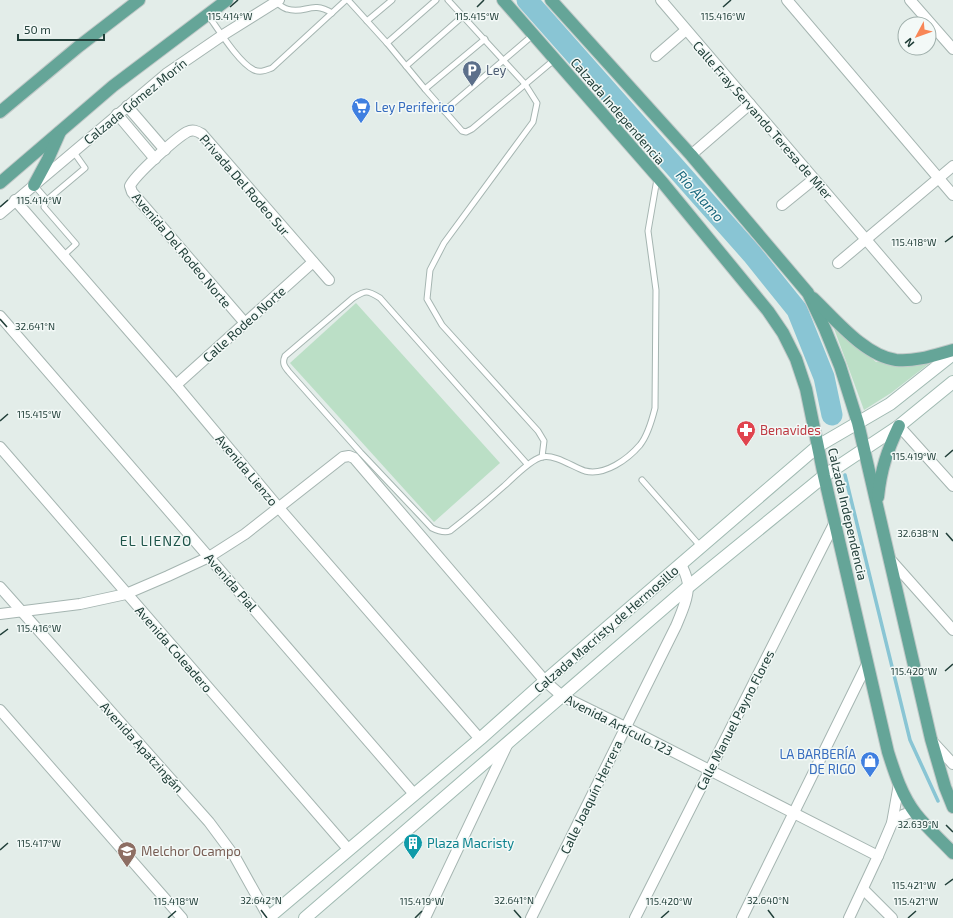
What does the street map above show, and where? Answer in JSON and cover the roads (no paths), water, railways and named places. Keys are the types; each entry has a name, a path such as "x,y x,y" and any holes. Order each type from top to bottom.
{"main road":[{"path":"0,112 78,47 139,0"},
{"path":"0,183 113,86 207,13 227,0"},
{"name":"Calzada Independencia","path":"551,0 691,155 808,293 826,329 840,366 858,423 931,739 945,787 953,807"},
{"name":"Calzada Independencia","path":"504,2 657,176 768,311 783,333 796,358 806,389 824,476 888,752 899,784 914,812 953,853"},
{"path":"34,185 62,129"},
{"path":"808,293 864,346 878,354 896,360 928,357 953,350"},
{"name":"Calzada Macristy de Hermosillo","path":"269,918 480,739 545,681 818,446 890,404 953,354"},
{"name":"Calzada Macristy de Hermosillo","path":"305,918 688,587 824,476 899,426 953,382"},
{"path":"876,506 884,461 899,426"}],"street":[{"name":"Calle Fray Servando Teresa de Mier","path":"661,0 916,298"},
{"path":"787,0 953,195"},
{"path":"910,0 953,49"},
{"name":"Calzada Gómez Morín","path":"0,214 166,74 223,35 277,1"},
{"path":"656,56 686,30"},
{"path":"691,155 750,104"},
{"path":"127,106 164,150"},
{"path":"117,114 154,159"},
{"name":"Privada Del Rodeo Sur","path":"154,159 188,131 196,130 202,134 329,280"},
{"name":"Avenida Del Rodeo Norte","path":"154,159 133,179 130,186 132,192 245,323"},
{"path":"838,263 953,166"},
{"path":"782,205 814,179"},
{"name":"Avenida Lienzo","path":"15,200 176,385 279,508 480,739"},
{"name":"Calle Rodeo Norte","path":"176,385 313,262"},
{"name":"Avenida Pial","path":"0,316 414,794"},
{"path":"899,426 953,486"},
{"name":"Avenida Coleadero","path":"0,447 349,850"},
{"path":"0,614 80,604 126,594 168,576 209,557 245,534 343,457 348,456"},
{"name":"Avenida Artículo 123","path":"348,456 354,458 545,681 562,696 878,856"},
{"name":"Calle Manuel Payno Flores","path":"636,918 835,522"},
{"path":"889,558 953,630"},
{"name":"Calle Joaquín Herrera","path":"531,918 676,626 684,606 688,587 682,564"},
{"name":"Avenida Apatzingán","path":"0,586 209,822 235,856 269,918"},
{"path":"742,918 867,664"},
{"path":"0,710 182,918"},
{"path":"931,739 953,764"},
{"path":"425,918 509,742"},
{"path":"849,918 892,822 899,784"},
{"path":"892,822 903,815 914,812"},
{"path":"863,889 892,918"},
{"path":"316,918 322,904"}],"lane":[{"path":"207,13 245,64 255,70 263,72 272,68 347,0 387,43 459,128 466,132 472,129 555,59"},
{"path":"367,21 392,0"},
{"path":"387,43 436,0"},
{"path":"448,0 525,84 537,103 532,122 444,243 430,270 427,299 442,325 538,431 544,441 542,457"},
{"path":"277,1 287,9 293,10 314,3 326,6 332,12"},
{"path":"406,66 463,16"},
{"path":"444,111 533,35"},
{"path":"425,89 484,39"},
{"path":"63,256 76,244 44,207 47,200 86,168 73,151"},
{"path":"528,465 380,298 370,291 363,292 353,298 285,356 283,361 289,372 432,528 446,532 450,531 528,465 542,457 551,457 586,471 601,471 621,463 641,444 655,408 656,290 648,231 657,176"},
{"path":"34,185 47,200"},
{"path":"348,456 356,452 361,452"},
{"path":"642,480 701,547"}],"waterway":[{"name":"Río Alamo","path":"527,0 752,254 797,310 824,377 832,415"},
{"path":"845,475 910,740 938,801"}],"place":[{"name":"Ley","path":"472,87"},
{"name":"Ley Periferico","path":"361,124"},
{"name":"Benavides","path":"746,447"},
{"name":"LA BARBERÍA DE RIGO","path":"870,778"},
{"name":"Plaza Macristy","path":"413,860"},
{"name":"Melchor Ocampo","path":"127,868"}],"district":[{"name":"EL LIENZO","path":"156,541"}]}
